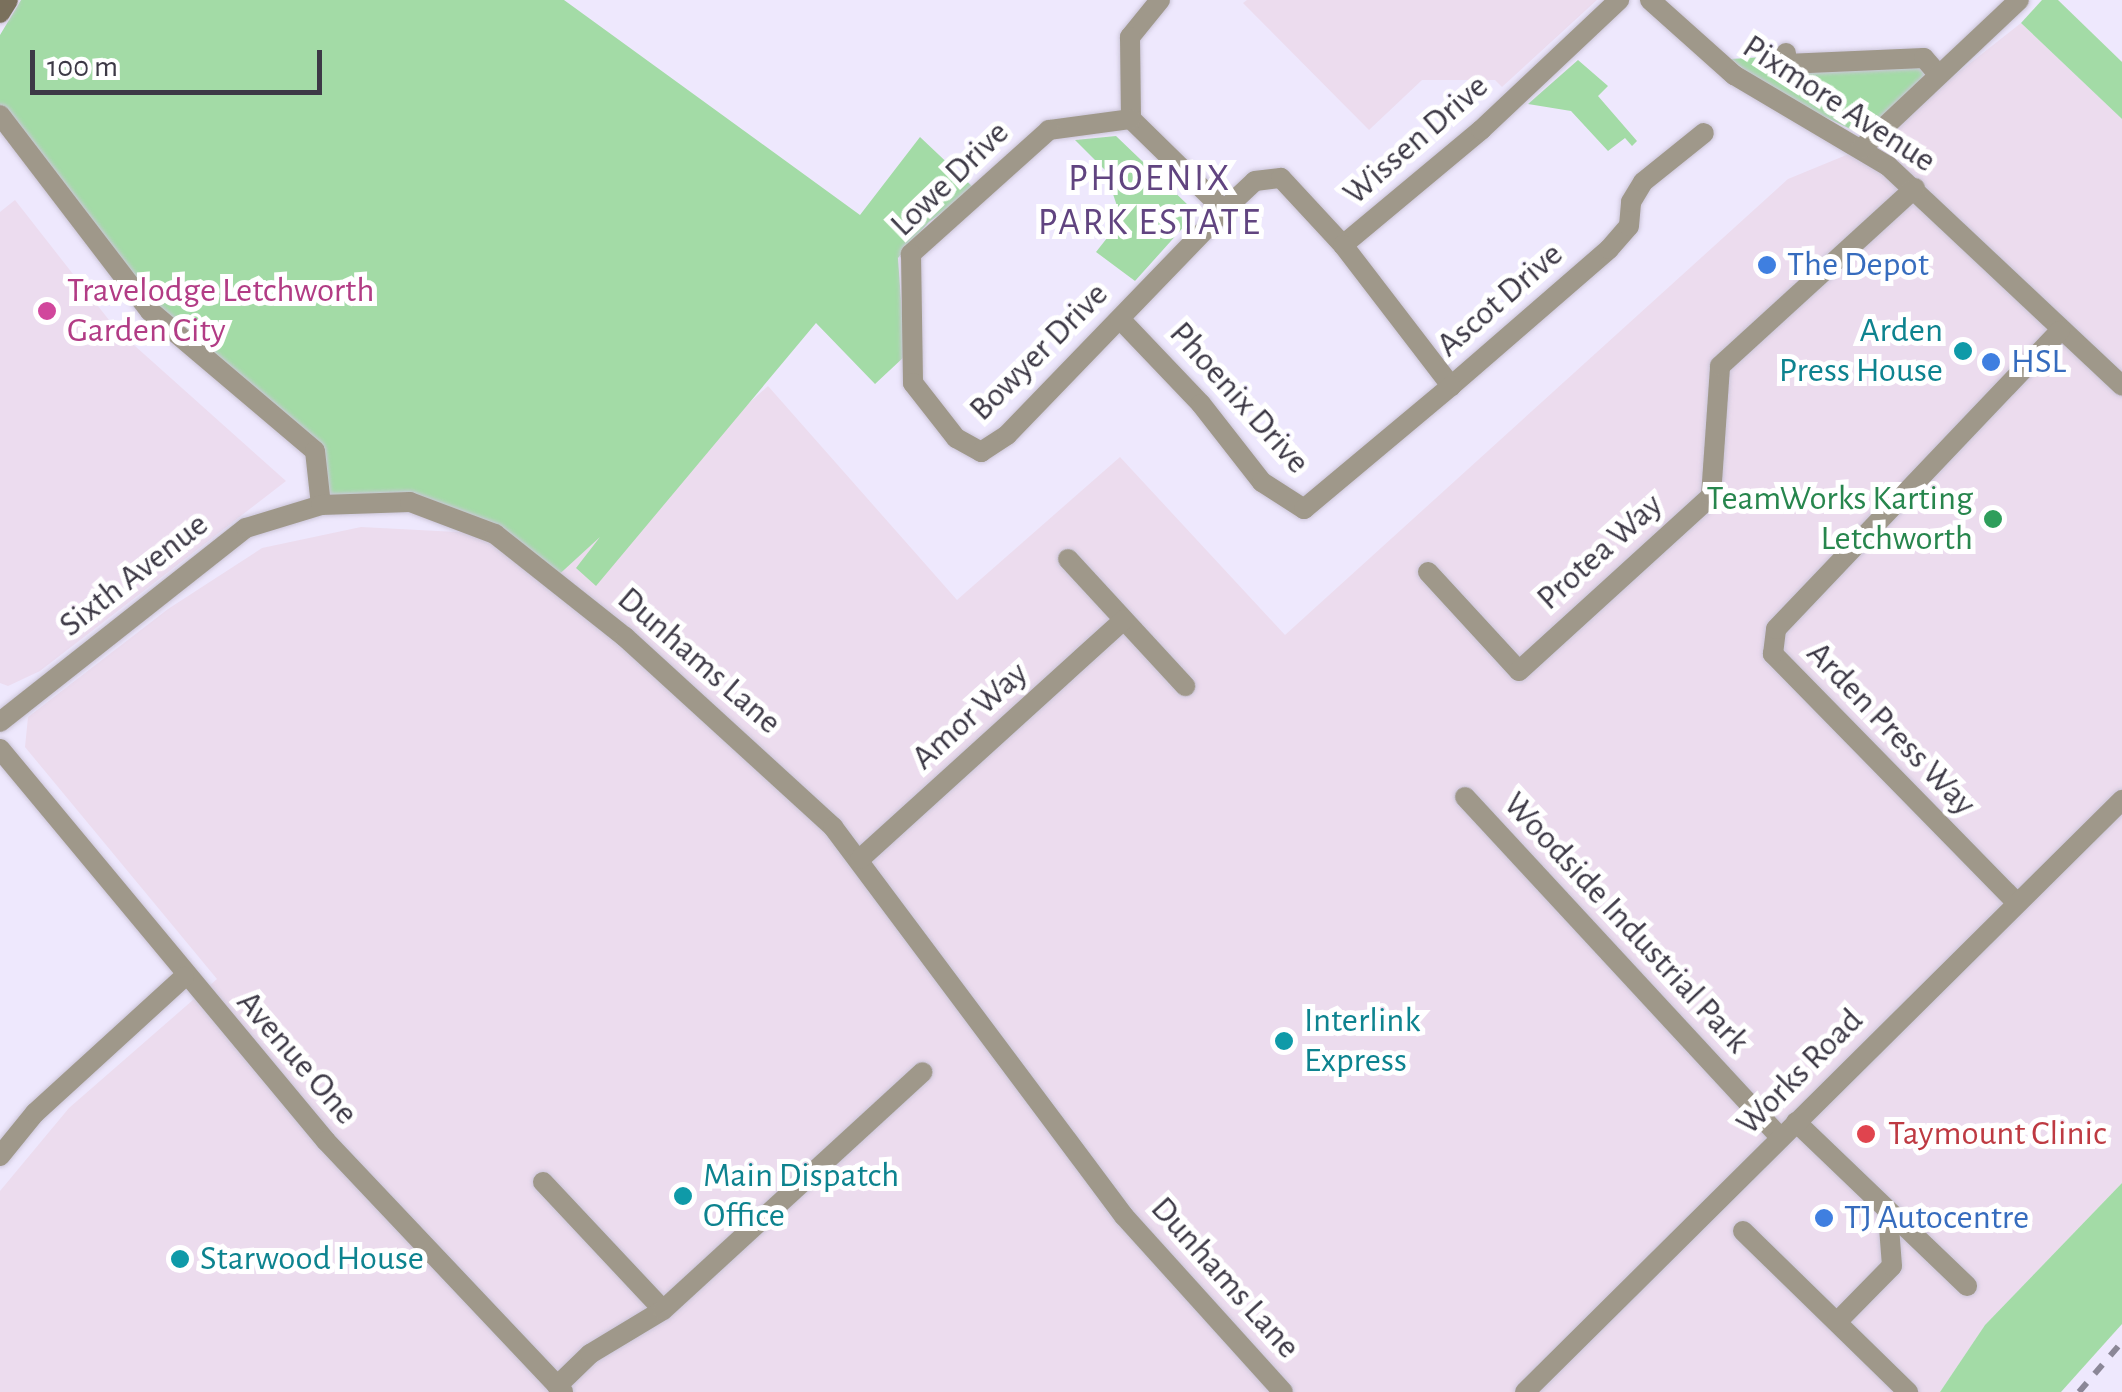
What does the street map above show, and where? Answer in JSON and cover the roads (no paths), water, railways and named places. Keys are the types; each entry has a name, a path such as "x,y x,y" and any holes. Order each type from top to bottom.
{"main road":[{"path":"0,13 8,0"}],"street":[{"path":"1160,0 1130,37 1130,119 1224,210"},
{"name":"Wissen Drive","path":"1224,210 1255,181 1281,178 1344,244 1440,166 1619,0"},
{"name":"Pixmore Avenue","path":"1650,0 1734,76 1861,148 1915,188 2060,331 2122,386"},
{"path":"1861,148 2019,0"},
{"path":"1786,53 1786,64 1924,58 1938,74"},
{"path":"0,115 150,311 315,451 321,505"},
{"name":"Lowe Drive","path":"981,452 956,438 913,383 911,254 1049,130 1130,119"},
{"name":"Ascot Drive","path":"1344,244 1451,386 1609,249 1628,226 1631,202 1643,182 1704,133"},
{"name":"Protea Way","path":"1428,572 1518,671 1710,496 1720,366 1915,188"},
{"name":"Bowyer Drive","path":"981,452 1021,423 1224,210"},
{"name":"Phoenix Drive","path":"1120,319 1202,404 1262,482 1304,508 1451,386"},
{"name":"Arden Press Way","path":"2018,903 1773,654 1776,629 2060,331"},
{"name":"Dunhams Lane","path":"321,505 410,502 495,534 746,744 860,859 1124,1216 1283,1392"},
{"name":"Sixth Avenue","path":"0,722 246,528 321,505"},
{"path":"1068,560 1186,686"},
{"name":"Amor Way","path":"860,859 1124,620"},
{"name":"Avenue One","path":"0,750 184,977 382,1204 560,1389"},
{"name":"Woodside Industrial Park","path":"1466,797 1780,1138"},
{"name":"Works Road","path":"1525,1392 2122,800"},
{"path":"0,1156 35,1113 184,977"},
{"path":"560,1389 590,1354 663,1310 923,1072"},
{"path":"1796,1122 1967,1286"},
{"path":"544,1182 663,1310"},
{"path":"1837,1322 1892,1266 1888,1214"},
{"path":"1743,1231 1908,1392"}],"railway":[{"path":"2079,1392 2122,1342"}],"place":[{"name":"The Depot","path":"1767,265"},
{"name":"Travelodge Letchworth Garden City","path":"47,311"},
{"name":"Arden Press House","path":"1963,351"},
{"name":"HSL","path":"1991,362"},
{"name":"TeamWorks Karting Letchworth","path":"1993,519"},
{"name":"Interlink Express","path":"1284,1041"},
{"name":"Taymount Clinic","path":"1866,1134"},
{"name":"Main Dispatch Office","path":"683,1196"},
{"name":"TJ Autocentre","path":"1824,1218"},
{"name":"Starwood House","path":"180,1259"}],"district":[{"name":"PHOENIX PARK ESTATE","path":"1150,202"}]}
